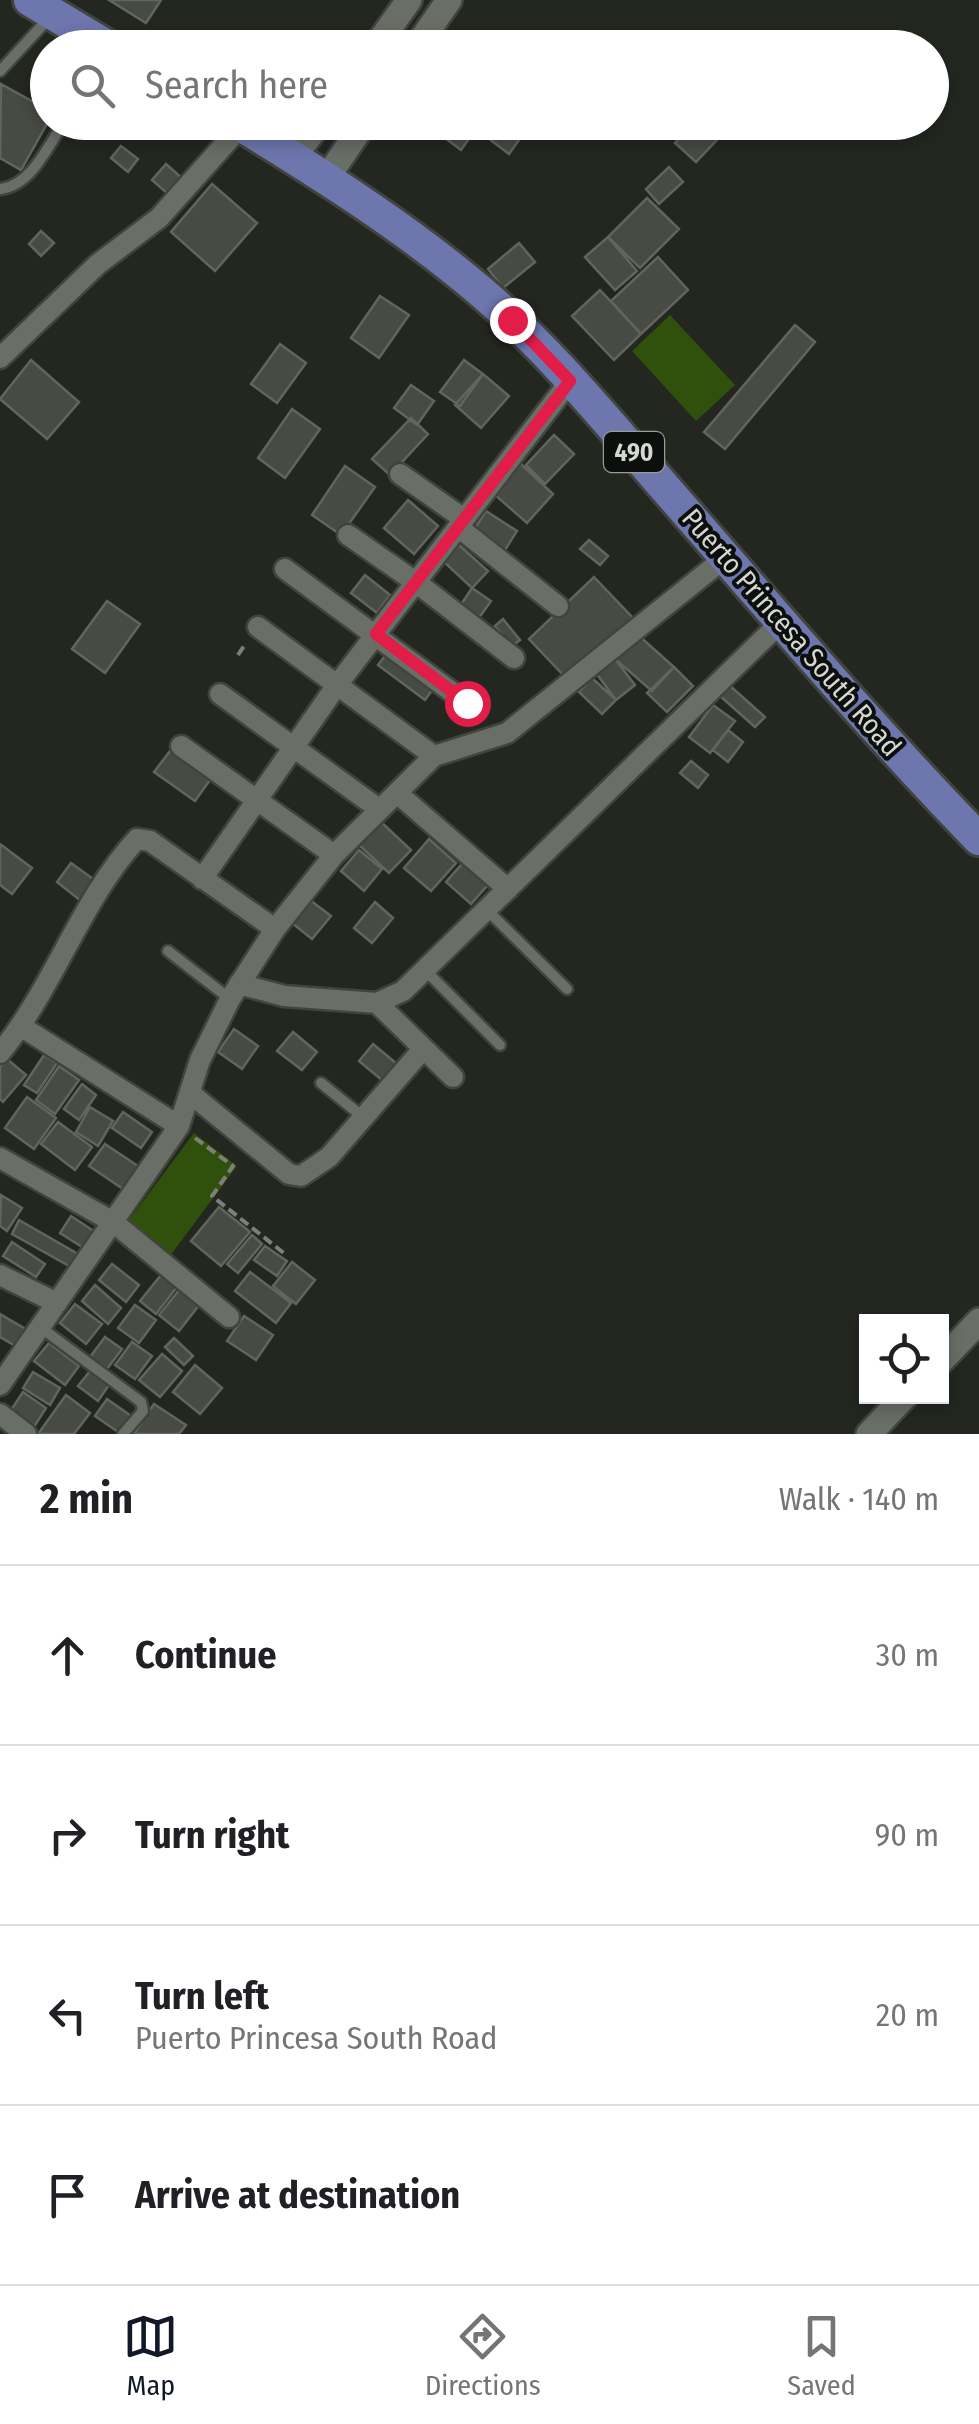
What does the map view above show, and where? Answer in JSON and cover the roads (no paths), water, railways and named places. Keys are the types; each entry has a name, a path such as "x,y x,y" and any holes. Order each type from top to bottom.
{"main road":[{"path":"42,7 80,30"},
{"name":"Puerto Princesa South Road","path":"264,140 326,179 479,290 570,381 918,776 979,839"}],"street":[{"path":"389,30 410,0"},
{"path":"428,30 449,0"},
{"path":"0,358 98,264 159,218 225,140"},
{"path":"293,158 306,140"},
{"path":"326,179 353,140"},
{"path":"202,879 337,685 570,381"},
{"path":"400,474 558,606"},
{"path":"348,535 417,582 514,658"},
{"path":"0,1385 179,1126 200,1060 235,992 275,929 334,854 434,756 515,727 726,557"},
{"path":"285,569 467,703"},
{"path":"235,992 377,1003 402,991 782,621"},
{"path":"258,627 434,756"},
{"path":"220,694 379,810"},
{"path":"181,746 334,854"},
{"path":"397,793 508,890"},
{"path":"0,1054 22,1027 97,898 137,839 150,842 275,929"},
{"path":"377,1003 453,1077"},
{"path":"22,1027 179,1126"},
{"path":"192,1094 290,1174 301,1176 329,1157 423,1049"},
{"path":"0,1158 113,1222 230,1317"},
{"path":"0,1275 57,1303"},
{"path":"949,1353 979,1321"},
{"path":"868,1434 898,1404"},
{"path":"0,1414 26,1434"}],"lane":[{"path":"0,72 42,7"},
{"path":"0,189 28,176 52,140"},
{"path":"486,910 567,989"},
{"path":"168,951 235,992"},
{"path":"426,971 500,1045"},
{"path":"321,1084 363,1118"},
{"path":"40,1327 137,1397 143,1410 123,1434"}]}
